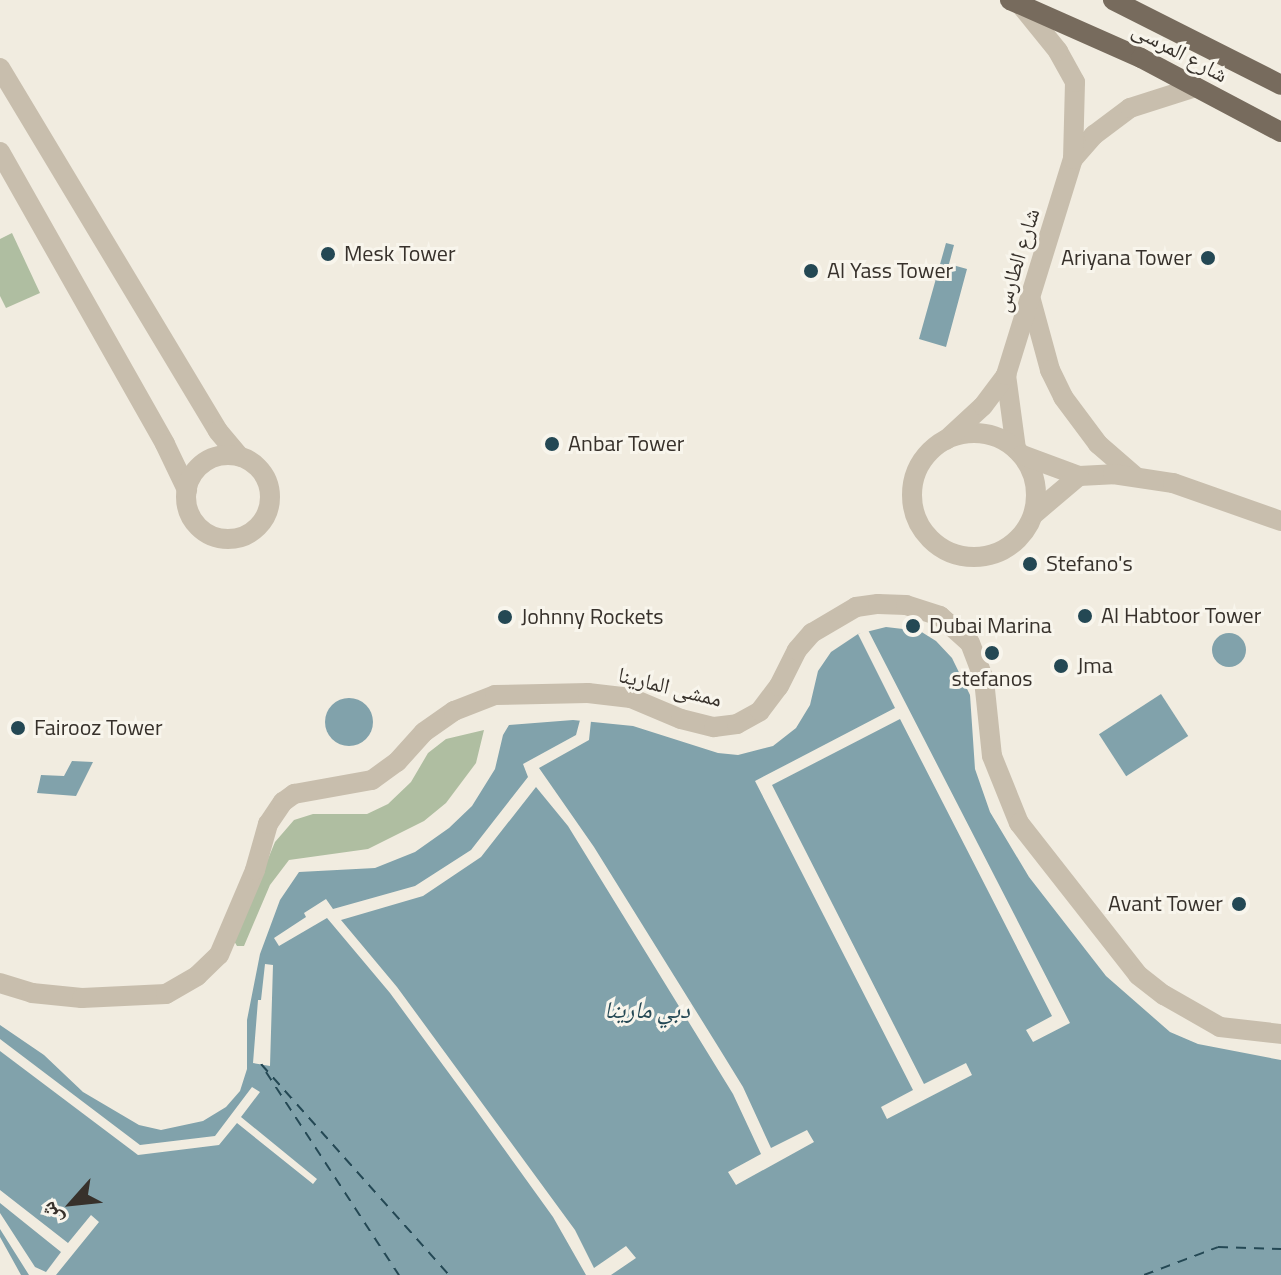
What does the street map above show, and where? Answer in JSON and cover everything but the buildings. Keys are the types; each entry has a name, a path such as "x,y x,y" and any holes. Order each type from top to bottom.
{"main road":[{"name":"شارع المرسى","path":"1113,0 1281,85"},
{"name":"شارع المرسى","path":"1015,2 1085,31 1281,132"}],"street":[{"name":"شارع الطارس","path":"946,440 983,406 1006,375 1073,159 1075,82 1058,51 1015,2"},
{"path":"0,68 209,416 239,456 252,462 268,485 267,511 253,531 239,538 210,535 189,513 187,490 165,444 0,152"},
{"name":"شارع الطارس","path":"1073,159 1094,135 1130,108 1196,87"},
{"path":"1031,297 1041,342 1063,397 1098,444 1136,477"},
{"name":"شارع الطارس","path":"1006,375 1019,452"},
{"path":"1019,452 1033,472 1037,493 1034,514 1027,530 1014,544 981,558 963,557 944,550 929,538 915,513 913,485 919,466 930,451 946,440 963,434 982,433 1000,438 1019,452 1079,476 1136,477 1173,483 1281,521"},
{"path":"187,490 200,465 212,458 239,456"},
{"path":"1034,514 1079,476"},
{"name":"ممشى المارينا","path":"0,983 32,993 82,998 166,994 197,976 219,955 255,870 268,824 283,802 294,794 372,780 397,762 424,732 454,711 495,695 588,693 631,698 681,719 714,727 737,724 760,711 779,686 797,650 812,633 856,607 906,605 940,616 970,643 984,680 992,756 1019,823 1138,975 1164,995 1220,1027 1281,1034"}],"green space":[{"path":"12,233 40,293 6,308 0,296 0,239"},
{"path":"484,730 476,763 446,803 424,821 368,849 289,860 270,885 244,946 237,946 234,941 275,842 294,820 313,814 367,814 388,804 411,782 428,753 446,739"}],"water":[{"path":"946,243 954,245 949,264 967,269 946,347 919,339"},
{"name":"دبي مارينا","path":"886,627 920,631 936,641 952,658 970,695 975,769 990,812 1029,877 1106,976 1170,1032 1198,1044 1281,1060 1281,1275 21,1275 0,1237 0,1025 44,1055 83,1092 139,1125 161,1130 203,1121 226,1107 240,1091 247,1069 247,1020 260,954 280,900 299,872 375,868 415,852 449,828 472,806 495,769 503,735 509,725 573,720 633,726 718,753 738,755 773,746 796,728 810,705 818,671 831,652 858,634"},
{"path":"1229,633 1241,638 1246,650 1241,662 1229,667 1217,662 1212,650 1217,638"},
{"path":"1161,694 1188,736 1126,776 1099,734"},
{"path":"349,698 366,705 373,722 366,739 349,746 332,739 325,722 332,705"},
{"path":"72,761 93,762 76,796 37,793 41,775 64,776"}],"pier":[{"path":"868,630 1070,1023 1033,1042 1026,1030 1052,1016 900,719 772,785 924,1084 966,1063 972,1075 887,1119 881,1107 913,1090 755,781 895,708 858,634"},
{"path":"580,720 591,721 589,740 539,768 594,847 743,1087 771,1148 807,1130 814,1142 736,1185 728,1172 761,1154 733,1094 568,826 536,787 481,857 423,896 341,920 397,987 575,1230 594,1268 626,1246 636,1258 611,1275 586,1275 553,1217 476,1110 390,993 327,918 279,946 274,938 306,917 304,913 326,899 333,909 415,886 471,850 528,777 523,764 576,735"},
{"path":"265,964 273,965 270,1066 253,1063 258,1000 261,1000"},
{"path":"0,1039 140,1145 215,1136 252,1087 260,1092 241,1117 317,1179 313,1184 237,1123 219,1145 138,1155 0,1051"},
{"path":"0,1190 68,1243 91,1215 99,1222 56,1275 29,1275 0,1229 0,1213 35,1267 46,1272 61,1252 0,1203"}],"ferry route":[{"path":"261,1064 449,1275"},
{"path":"266,1072 399,1275"},
{"path":"1144,1275 1218,1247 1281,1249"}],"place":[{"name":"Mesk Tower","path":"328,254"},
{"name":"Ariyana Tower","path":"1208,258"},
{"name":"Al Yass Tower","path":"811,271"},
{"name":"Anbar Tower","path":"552,444"},
{"name":"Stefano's","path":"1030,564"},
{"name":"Al Habtoor Tower","path":"1085,616"},
{"name":"Johnny Rockets","path":"505,617"},
{"name":"Dubai Marina","path":"913,626"},
{"name":"stefanos","path":"992,653"},
{"name":"Jma","path":"1061,666"},
{"name":"Fairooz Tower","path":"18,728"},
{"name":"Avant Tower","path":"1239,904"}]}
